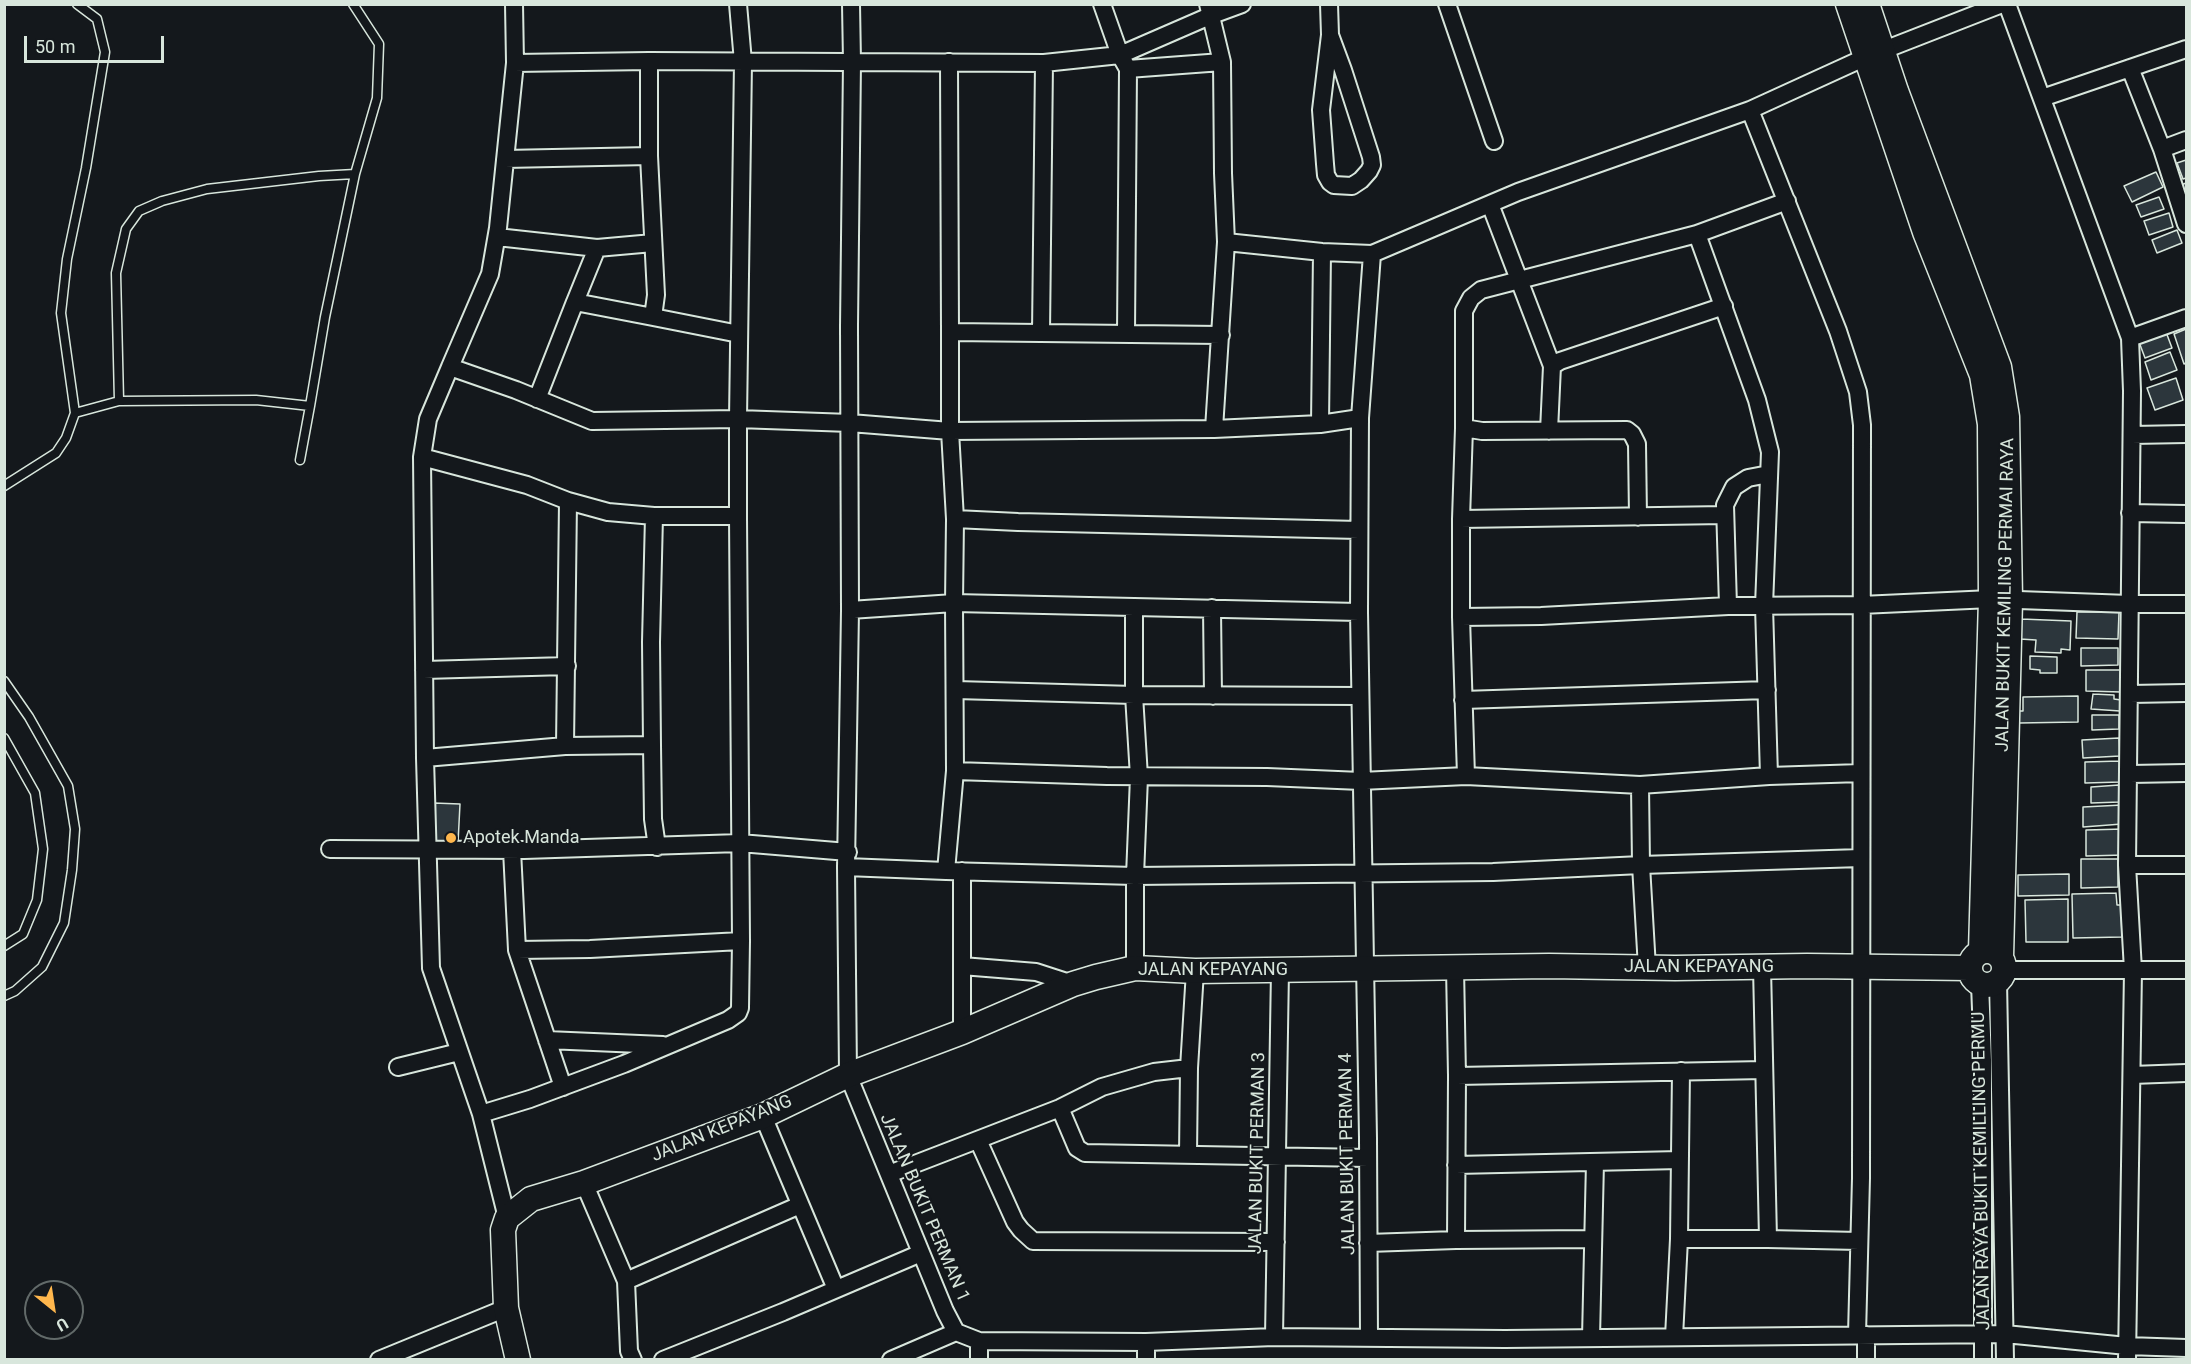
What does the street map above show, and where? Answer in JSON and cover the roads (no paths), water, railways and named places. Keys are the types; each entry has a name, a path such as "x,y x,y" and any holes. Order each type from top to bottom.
{"street":[{"path":"514,4 514,63 505,159 490,273 428,419 422,457 425,758 431,968 481,1114 507,1218 503,1230 506,1308 518,1359"},
{"path":"481,1114 562,1087 668,1045 728,1020 738,1013 740,1008 738,419 742,62 738,4"},
{"path":"848,1076 851,4"},
{"path":"1102,4 1124,62 1126,334"},
{"path":"1124,62 1210,10 1242,4"},
{"path":"1329,4 1330,35 1322,110 1326,175 1334,185 1352,186 1370,171 1371,157 1330,35"},
{"path":"1447,4 1494,141"},
{"name":"JALAN BUKIT KEMILING PERMAI RAYA","path":"1848,4 1874,54"},
{"name":"JALAN BUKIT KEMILING PERMAI RAYA","path":"1867,4 1874,54 1926,232 1982,375 1990,424 2000,599 1989,968"},
{"path":"1226,242 1322,252 1372,254 1518,192 1750,110 1874,54 2002,4"},
{"path":"2007,4 2130,338 2132,435 2129,604 2130,774 2127,865 2133,970 2127,1353"},
{"path":"1210,10 1222,62 1222,173 1226,242 1214,429"},
{"path":"2042,98 2187,49"},
{"path":"649,61 649,156 656,295 653,317"},
{"path":"949,62 950,430 955,519 954,871 962,966 962,1032"},
{"path":"514,63 1124,62 1178,67 1222,62"},
{"path":"1041,333 1044,63"},
{"path":"2130,68 2162,149 2187,224"},
{"path":"1750,110 1838,331 1858,392 1862,425 1859,1242 1862,1335 1866,1359"},
{"path":"2162,149 2187,140"},
{"path":"505,159 649,156"},
{"path":"1466,776 1461,617 1464,310 1471,298 1481,290 1697,234 1787,201"},
{"path":"1490,204 1552,366 1549,431"},
{"path":"1697,234 1757,400 1770,452 1764,606 1769,776"},
{"path":"496,237 597,248 653,243"},
{"path":"537,399 597,248"},
{"path":"1320,424 1322,252"},
{"name":"JALAN BUKIT PERMAN 4","path":"1369,1338 1359,530 1360,418 1372,254"},
{"path":"575,302 739,334"},
{"path":"1552,366 1560,361 1724,306"},
{"path":"2130,338 2187,318"},
{"path":"950,332 1221,335"},
{"path":"450,367 592,422 738,419 850,423 950,430 1214,429 1320,424 1360,418"},
{"path":"1464,428 1482,431 1627,430 1637,444 1638,516"},
{"path":"2132,435 2187,434"},
{"path":"422,457 527,485 568,501 608,512 654,516 738,516"},
{"path":"1728,606 1725,505 1734,487 1748,478 1769,474"},
{"path":"565,747 568,501"},
{"path":"2130,513 2187,514"},
{"path":"1461,519 1725,515"},
{"path":"654,516 651,642 653,819 657,847"},
{"path":"955,519 1359,530"},
{"path":"1461,617 1541,616 1728,606 1861,605 2000,599 2187,604"},
{"path":"850,610 954,603 1359,612"},
{"path":"1134,607 1134,695 1139,777 1135,876 1135,968"},
{"path":"1212,608 1213,696"},
{"path":"424,670 567,666"},
{"path":"956,690 1134,695 1360,696"},
{"path":"1463,700 1767,690"},
{"path":"2130,694 2187,693"},
{"path":"425,758 565,747 652,745"},
{"path":"955,771 1139,777 1267,777 1361,782 1466,776 1640,785 1769,776 1861,773"},
{"path":"2130,774 2187,773"},
{"path":"1640,785 1641,865 1647,968"},
{"path":"330,849 512,850 740,843 847,859 954,871 1135,876 1493,872 1861,858"},
{"path":"512,850 517,950 562,1087"},
{"path":"2127,865 2187,865"},
{"path":"517,950 590,949 741,940"},
{"path":"962,966 1036,972 1073,984"},
{"name":"JALAN KEPAYANG","path":"507,1218 531,1199 584,1183 763,1116 848,1076 962,1032 1073,984 1135,968 1195,971 1549,966 1989,968"},
{"path":"1762,967 1768,1239"},
{"path":"1455,968 1456,1240"},
{"path":"1989,968 2187,970"},
{"name":"JALAN RAYA BUKIT KEMILLING PERMU","path":"1983,1359 1983,1060 1989,968"},
{"name":"JALAN RAYA BUKIT KEMILLING PERMU","path":"1989,968 2005,1359"},
{"name":"JALAN BUKIT PERMAN 3","path":"1274,1337 1280,970"},
{"path":"1188,1155 1189,1068 1195,971"},
{"path":"547,1040 668,1045"},
{"path":"398,1067 459,1052"},
{"path":"889,1174 1060,1108 1102,1087 1154,1071 1189,1068"},
{"path":"1457,1076 1764,1070"},
{"path":"1674,1337 1679,1239 1681,1071"},
{"path":"2132,1075 2187,1073"},
{"name":"JALAN BUKIT PERMAN 1","path":"848,1076 945,1311 956,1332 979,1341"},
{"path":"1060,1108 1077,1148 1084,1153 1368,1158"},
{"path":"763,1116 836,1289"},
{"path":"978,1140 1015,1222 1033,1241 1276,1242"},
{"path":"1456,1165 1680,1160"},
{"path":"1591,1338 1595,1162"},
{"path":"584,1183 626,1281 629,1351 633,1359"},
{"path":"626,1281 800,1205"},
{"path":"1368,1243 1593,1239"},
{"path":"1679,1239 1859,1242"},
{"path":"663,1359 921,1253"},
{"path":"379,1359 506,1308"},
{"path":"891,1359 956,1332"},
{"path":"980,1359 979,1341 1146,1342 1274,1337 1591,1338 2005,1334 2127,1353 2187,1348"},
{"path":"1146,1342 1146,1359"}],"lane":[{"path":"4,486 56,453 66,438 75,413 61,313 67,259 86,168 105,52 97,19 77,4"},
{"path":"300,460 325,317 355,174 377,98 379,44 353,4"},
{"path":"119,400 116,273 126,229 140,211 162,201 207,189 355,174"},
{"path":"75,413 119,400 256,400 310,406"},
{"path":"4,681 29,717 68,786 75,829 64,923 42,967 15,991 4,996"},
{"path":"4,738 35,793 43,849 37,900 23,934 4,946"}],"place":[{"name":"Apotek Manda","path":"451,838"}]}
